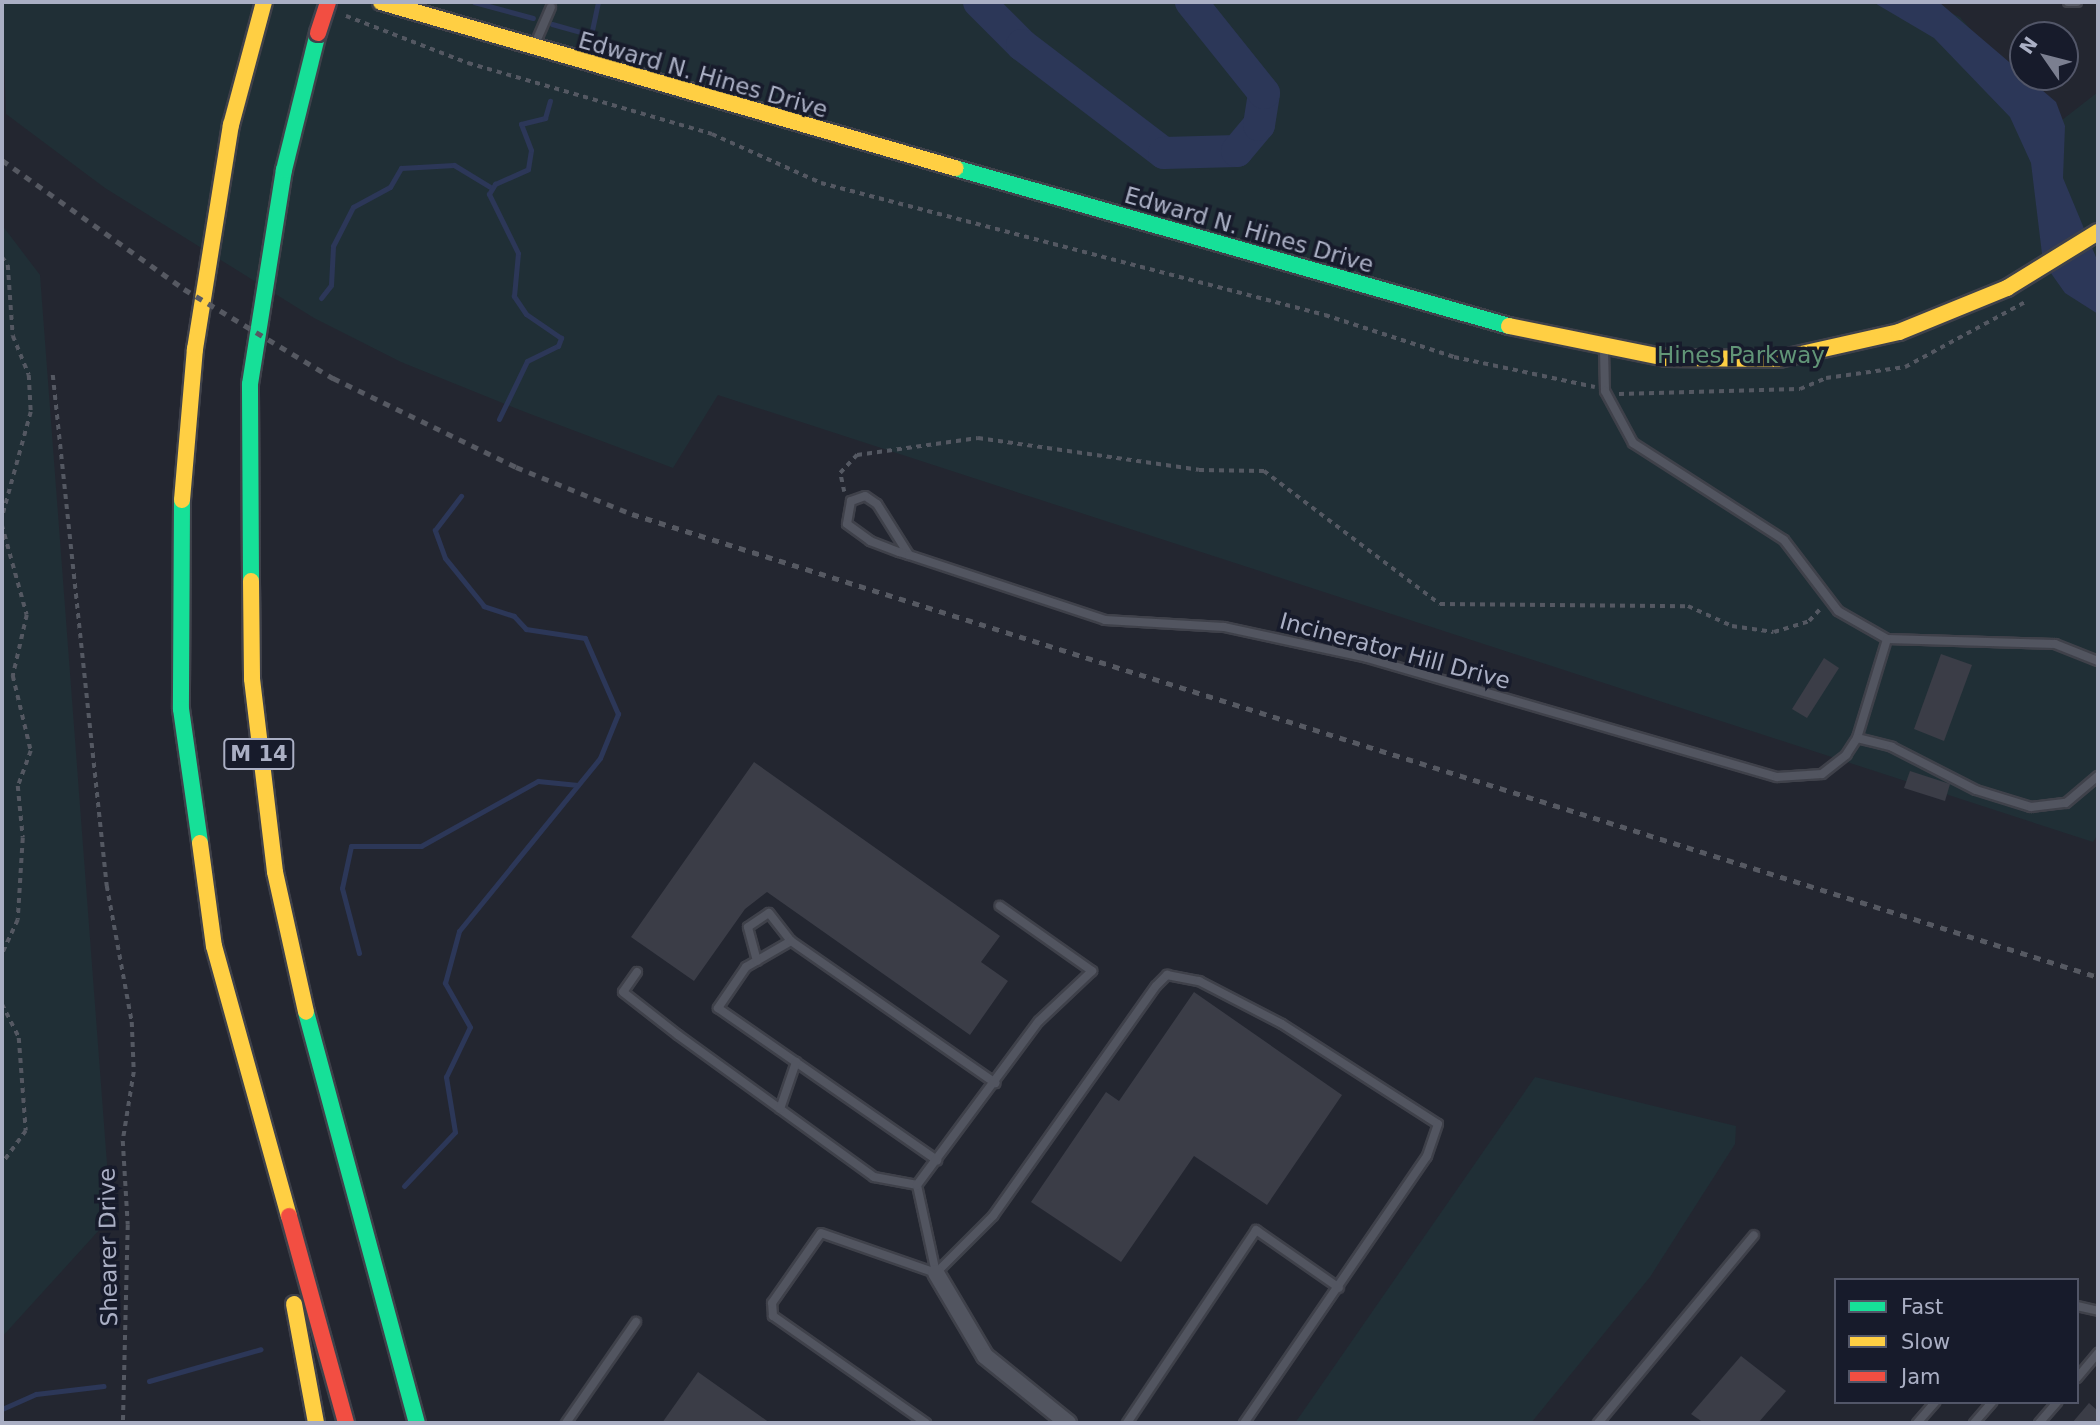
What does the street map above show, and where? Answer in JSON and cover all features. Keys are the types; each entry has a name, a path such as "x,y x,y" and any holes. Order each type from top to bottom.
{"main road":[{"name":"M 14","path":"328,2 284,170 250,384 252,679 271,845 295,971 417,1423"},
{"name":"Edward N. Hines Drive","path":"381,2 532,50 1604,349 1666,358 1779,359 1939,319 2042,270 2098,232"},
{"path":"263,5 231,125 204,277 179,538 181,709 192,819 214,946 265,1146 346,1423"},
{"path":"265,1146 316,1423"}],"street":[{"path":"936,1273 985,1356 1068,1423"}],"lane":[{"path":"2068,2 2077,2"},
{"path":"532,50 551,7"},
{"path":"1604,349 1605,391 1633,443 1784,540 1838,611 1887,639 2055,644 2098,661"},
{"path":"847,508 865,496 877,504 909,555"},
{"name":"Incinerator Hill Drive","path":"847,508 847,524 854,530 909,555 1105,620 1224,627 1367,658 1777,777 1822,774 1857,738 1887,639"},
{"path":"1857,738 2031,807 2066,803 2098,776"},
{"path":"917,1185 1039,1021 1091,971 1000,906"},
{"path":"757,961 748,927 760,916 777,917 791,941 995,1083"},
{"path":"791,941 757,961 718,1008 937,1160"},
{"path":"637,972 623,992 874,1177 917,1185"},
{"path":"936,1273 993,1216 1167,975 1199,981 1282,1024 1438,1124 1427,1156 1244,1423"},
{"path":"780,1109 796,1062"},
{"path":"917,1185 936,1273"},
{"path":"1127,1423 1256,1230 1339,1288"},
{"path":"926,1423 773,1316 772,1303 821,1233 936,1273"},
{"path":"1598,1423 1754,1235"},
{"path":"2079,1306 2098,1311"},
{"path":"566,1423 636,1322"},
{"path":"2079,1376 2098,1353"},
{"path":"1917,1423 1933,1404"},
{"path":"1974,1423 1990,1404"},
{"path":"2039,1423 2055,1404"}],"path":[{"path":"2,257 8,265 13,336 29,375 30,412 2,518"},
{"name":"Shearer Drive","path":"53,375 107,886 134,1072 123,1141 128,1225 123,1423"},
{"path":"847,508 841,473 857,455 978,438 1199,470 1264,471 1440,604 1688,606 1732,626 1774,632 1809,621 1826,593"},
{"path":"2,525 27,615 13,676 32,751 18,786 23,838 18,920 2,954"},
{"path":"2,1004 19,1038 26,1131 2,1164"}],"green space":[{"name":"Hines Parkway","path":"2,2 1926,2 1960,17 2009,75 2009,91 2023,91 2053,127 2098,92 2098,834 2093,842 718,395 673,468 401,362 314,318 105,188 6,114"},
{"path":"2,225 40,275 111,1217 2,1337"},
{"path":"1535,1077 1736,1126 1735,1144 1650,1277 1531,1423 1295,1423"}],"water":[{"path":"1873,2 1940,3 2009,62 2009,91 2043,91 2056,102 2065,126 2063,178 2098,262 2098,314 2065,293 2043,262 2031,163 2010,117 1934,38"}],"building":[{"path":"1941,654 1972,665 1944,741 1914,729"},
{"path":"1824,658 1839,668 1807,718 1792,709"},
{"path":"754,762 1000,936 981,962 1008,981 970,1035 767,892 745,909 694,981 631,937"},
{"path":"1910,771 1950,784 1945,801 1904,788"},
{"path":"1194,992 1342,1095 1267,1205 1194,1156 1121,1262 1031,1202 1106,1092 1119,1101"},
{"path":"1741,1356 1786,1391 1758,1423 1704,1423 1691,1414"},
{"path":"698,1372 770,1423 662,1423"},
{"path":"2089,1403 2098,1411 2098,1423 2072,1423"}],"waterway":[{"path":"474,2 533,18"},
{"path":"552,24 591,35 598,2"},
{"path":"979,2 1022,45 1164,153 1237,151 1259,125 1264,93 1191,2"},
{"path":"499,419 527,361 558,346 561,338 526,314 514,296 518,253 489,194 495,184 528,169 531,150 521,124 545,118 550,101"},
{"path":"321,298 331,285 333,246 353,207 390,187 401,168 454,165 492,188"},
{"path":"404,1186 455,1132 446,1077 470,1027 445,983 459,931 600,758 618,714 585,638 526,629 514,616 484,606 445,558 435,530 461,496"},
{"path":"359,953 342,888 351,846 421,846 538,781 578,785"},
{"path":"149,1381 261,1349"},
{"path":"2,1409 36,1394 104,1386"}],"railway":[{"path":"2,160 184,289 333,378 516,467 632,514 2098,977"}],"traffic: fast":[{"path":"251,581 250,384 284,170 318,33"},
{"path":"955,168 1509,326"},
{"path":"182,500 181,709 200,843"},
{"path":"306,1012 417,1423"}],"traffic: slow":[{"path":"182,500 195,349 231,125 264,2"},
{"path":"381,2 955,168"},
{"path":"1509,326 1666,358 1779,359 1899,332 2007,288 2098,232"},
{"path":"251,581 252,679 275,872 306,1012"},
{"path":"200,843 214,946 289,1216"},
{"path":"294,1304 316,1423"}],"traffic: jam":[{"path":"318,33 328,2"},
{"path":"289,1216 346,1423"}]}
